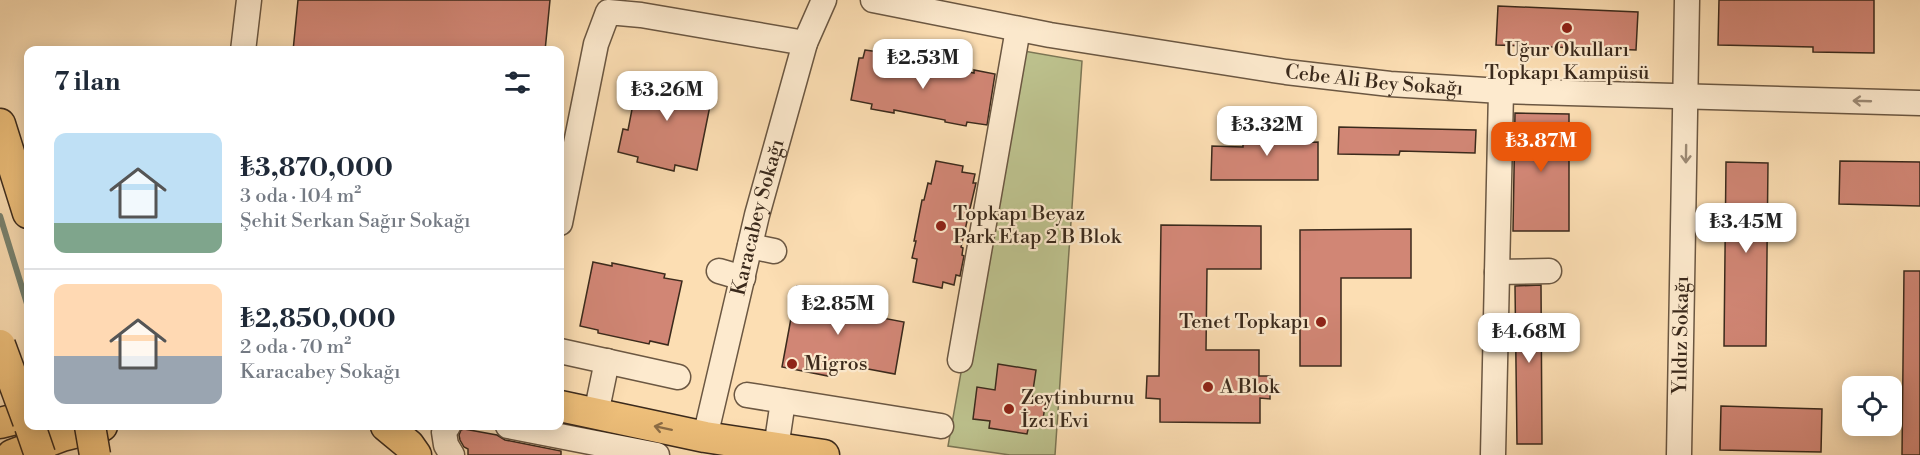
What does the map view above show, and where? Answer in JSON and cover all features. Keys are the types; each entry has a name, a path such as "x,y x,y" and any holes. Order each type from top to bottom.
{"main road":[{"path":"0,124 24,200"},
{"path":"0,345 24,410"},
{"path":"0,392 24,396"},
{"path":"564,407 705,437 824,455"},
{"path":"0,423 24,417"},
{"path":"31,430 40,455"},
{"path":"12,455 62,436 86,430"},
{"path":"91,430 95,455"},
{"path":"392,430 409,442"}],"street":[{"path":"244,46 249,0"},
{"name":"Karacabey Sokağı","path":"705,437 750,246 805,43 824,0"},
{"name":"Cebe Ali Bey Sokağı","path":"873,0 1018,29 1287,72 1390,84 1501,91 1920,103"},
{"name":"Yıldız Sokağı","path":"1679,455 1687,0"},
{"path":"564,203 596,44 608,12 641,15 805,43"},
{"path":"960,360 1018,29"},
{"path":"1493,455 1501,91"},
{"path":"750,246 774,250"},
{"path":"720,271 743,278"},
{"path":"1497,272 1550,271"},
{"path":"564,352 678,377"},
{"path":"596,414 607,361"},
{"path":"747,395 941,426"},
{"path":"776,448 783,401"},
{"path":"445,430 446,445 452,455"},
{"path":"529,430 657,455"}],"green space":[{"path":"1018,50 1082,61 1055,455 1010,455 948,446"}],"building":[{"path":"298,0 550,0 545,46 293,46"},
{"path":"1719,0 1874,0 1874,53 1813,52 1813,47 1718,45"},
{"name":"Uğur Okulları Topkapı Kampüsü","path":"1498,6 1638,12 1636,50 1496,45"},
{"path":"865,50 886,53 885,58 903,61 903,63 953,72 954,69 995,74 987,125 967,122 966,126 894,110 894,113 871,109 872,104 851,100 859,58 863,58"},
{"path":"656,72 693,81 692,86 713,91 697,170 675,165 674,171 637,162 638,157 618,152 623,129 628,130 634,99 630,98 635,73 655,78"},
{"path":"1515,113 1569,114 1569,231 1513,231"},
{"path":"1243,127 1296,127 1296,143 1318,142 1318,180 1211,180 1212,146 1243,147"},
{"path":"1339,127 1476,130 1475,153 1400,151 1399,155 1338,154"},
{"name":"Topkapı Beyaz Park Etap 2 B Blok","path":"936,161 963,166 962,172 975,174 973,183 976,183 961,247 964,256 960,276 956,275 954,285 943,282 942,288 913,282 917,259 912,258 916,241 914,241 922,200 924,200 928,183 931,184"},
{"path":"1840,161 1920,162 1920,206 1839,204"},
{"path":"1726,162 1768,163 1766,346 1724,346"},
{"path":"1161,225 1261,226 1261,269 1207,269 1206,350 1259,350 1259,376 1270,376 1270,399 1260,398 1260,423 1160,422 1160,399 1146,398 1147,376 1159,376"},
{"name":"Tenet Topkapı","path":"1411,229 1411,278 1341,278 1341,366 1300,366 1300,230"},
{"path":"593,262 612,266 612,263 665,274 664,278 682,281 668,345 650,341 649,344 598,333 598,330 580,326"},
{"path":"1904,271 1920,271 1920,455 1902,455"},
{"path":"1541,285 1542,444 1517,444 1515,286"},
{"path":"797,286 843,295 840,310 904,322 895,374 831,362 828,376 782,367"},
{"name":"Zeytinburnu İzci Evi","path":"998,364 1036,370 1032,397 1046,399 1042,426 1029,425 1027,434 989,428 990,421 973,419 977,387 995,390"},
{"path":"1721,406 1822,409 1821,452 1720,450"},
{"path":"461,430 470,430 497,435 505,440 561,451 561,455 468,455 468,449 464,447 459,435"}],"waterway":[{"path":"0,216 24,294"}],"place":[{"name":"Uğur Okulları Topkapı Kampüsü","path":"1567,28"},
{"name":"Topkapı Beyaz Park Etap 2 B Blok","path":"941,226"},
{"name":"Tenet Topkapı","path":"1321,322"},
{"name":"Migros","path":"792,364"},
{"name":"A Blok","path":"1208,387"},
{"name":"Zeytinburnu İzci Evi","path":"1009,409"}]}
